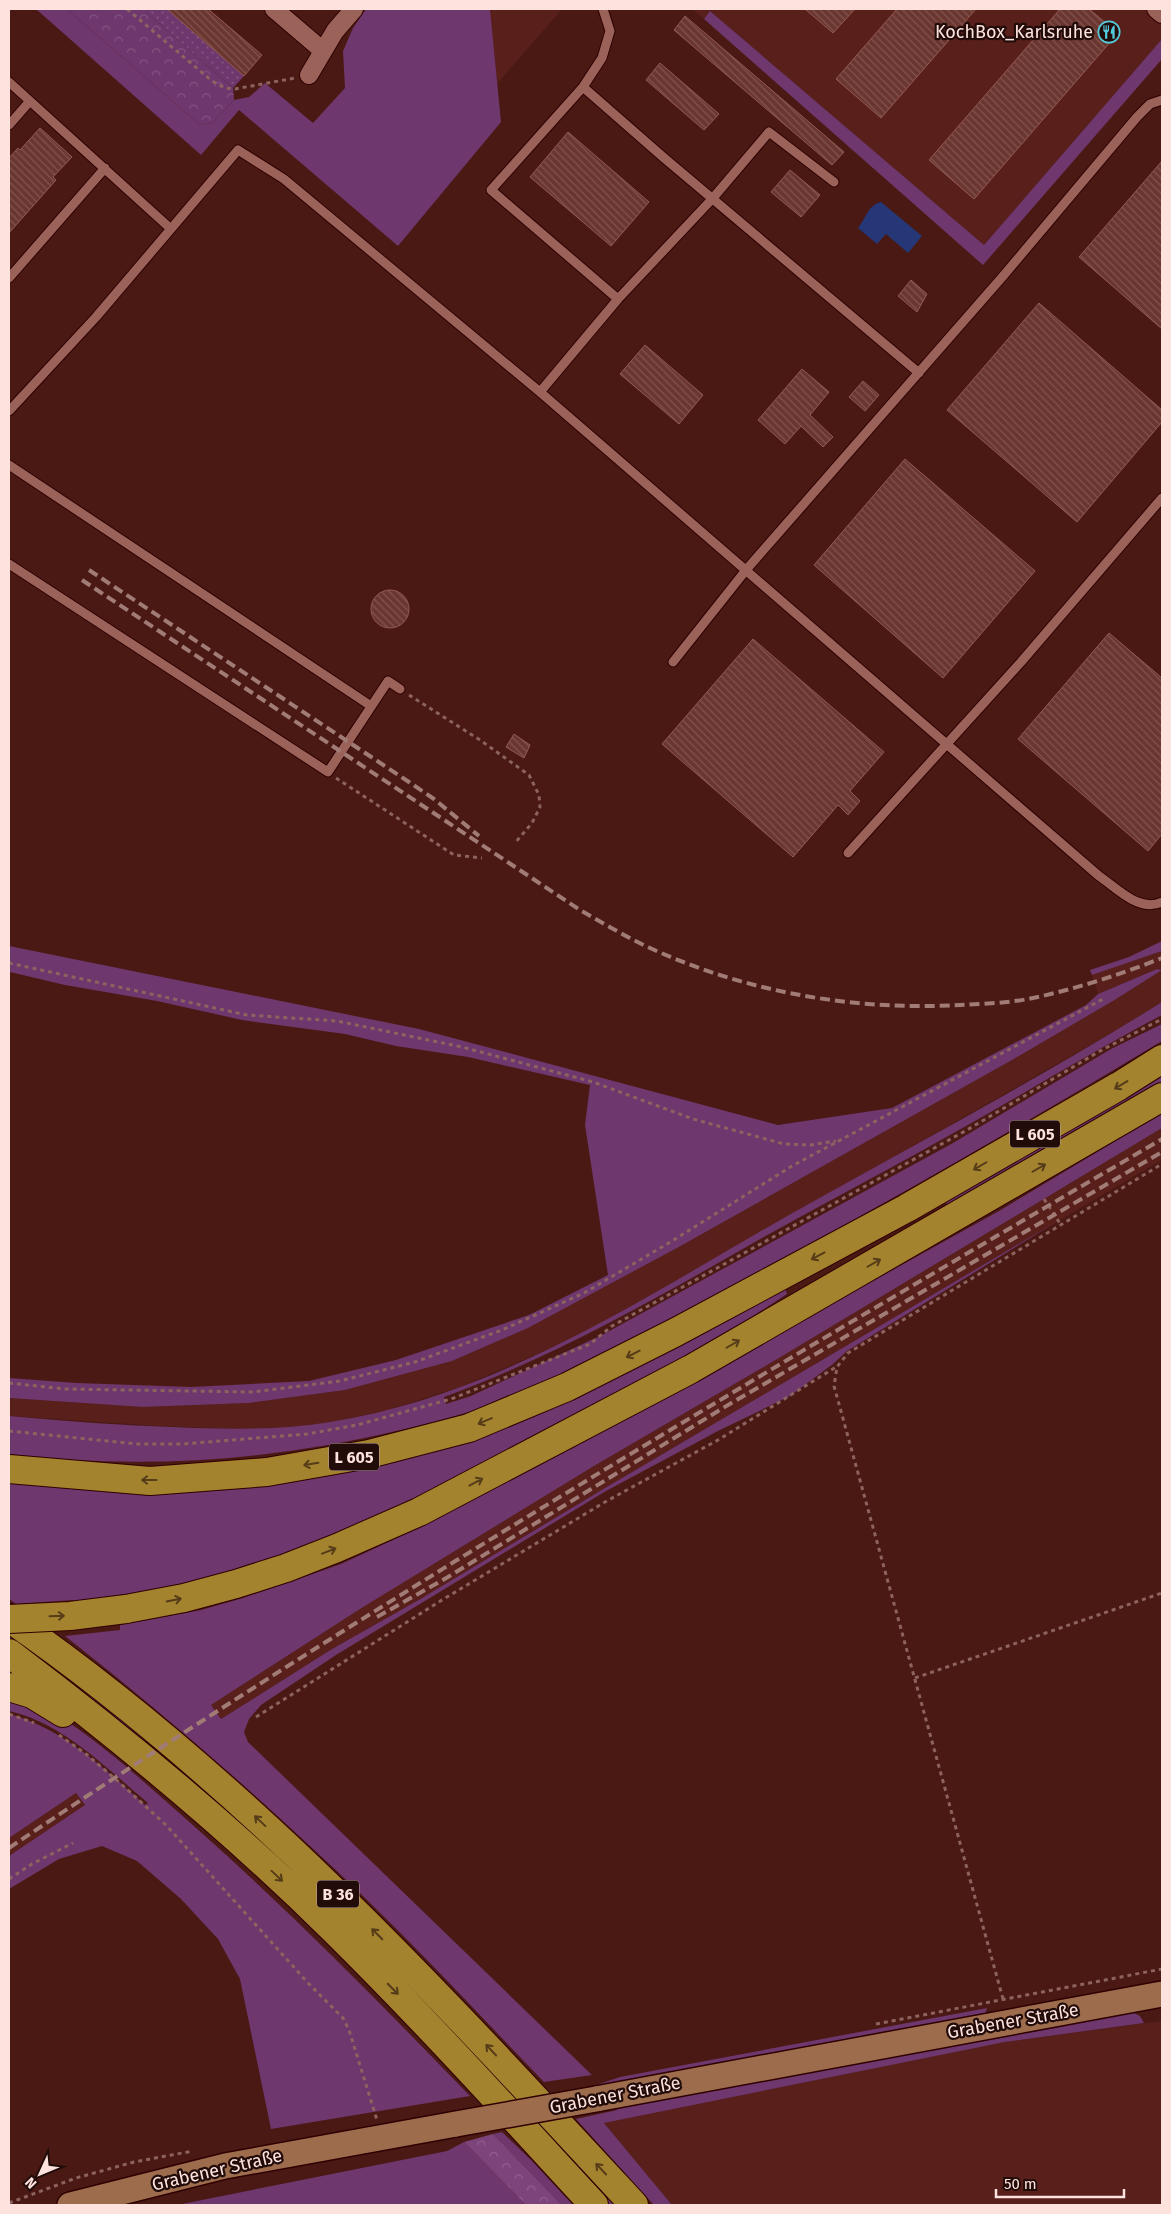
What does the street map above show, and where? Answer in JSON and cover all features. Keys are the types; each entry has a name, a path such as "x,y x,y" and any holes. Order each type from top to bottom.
{"highway":[{"name":"L 605","path":"9,1469 150,1481 267,1472 369,1454 469,1428 567,1387 685,1327 907,1208 1119,1086 1162,1059"},
{"name":"L 605","path":"9,1618 70,1616 126,1609 184,1598 286,1568 338,1548 418,1512 691,1369 1162,1096"},
{"name":"B 36","path":"9,1618 146,1722 326,1882 465,2022 634,2205"},
{"name":"B 36","path":"9,1653 119,1737 215,1819 334,1930 412,2009 594,2205"},
{"path":"9,1686 32,1694 75,1720 171,1796 215,1819"}],"street":[{"path":"274,9 322,50"},
{"path":"308,75 322,50 354,9"},
{"path":"1156,9 1162,14"},
{"name":"Grabener Straße","path":"70,2205 225,2166 1162,1994"}],"lane":[{"path":"603,9 610,31 602,58 583,87 491,190 618,299"},
{"path":"9,82 171,229"},
{"path":"583,87 919,373"},
{"path":"673,662 746,570 1004,275 1137,116 1150,104 1162,100"},
{"path":"9,125 30,101"},
{"path":"540,392 618,299 713,198 769,132 834,182"},
{"path":"9,411 96,317 238,150 284,180 540,392 948,743 1099,876 1135,902 1150,905 1162,902"},
{"path":"9,278 105,168"},
{"path":"9,465 371,706"},
{"path":"848,853 1021,662 1162,498"},
{"path":"9,564 328,772 388,681 400,689"}],"path":[{"path":"127,9 212,81 226,88 235,89 308,75"},
{"path":"400,689 480,740 529,775 539,795 540,807 532,823 515,843"},
{"path":"328,772 454,855 482,858"},
{"path":"9,963 247,1015 337,1021 462,1047 593,1082 693,1119 784,1144 810,1145 839,1141"},
{"path":"9,1383 65,1389 252,1392 340,1381 415,1362 502,1330 584,1293 792,1166 909,1105 1105,998"},
{"path":"9,1431 138,1444 184,1444 307,1434 357,1424 451,1398 590,1344 612,1326 967,1130 1100,1051 1162,1019"},
{"path":"256,1717 442,1600 605,1502 718,1440 836,1367 848,1353 1162,1164"},
{"path":"1044,1199 1061,1225"},
{"path":"836,1367 834,1386 1003,1999 1162,1969"},
{"path":"914,1678 1162,1593"},
{"path":"9,1714 42,1726"},
{"path":"54,1732 86,1754 152,1812 309,1984 343,2018 349,2030 377,2116 381,2137"},
{"path":"9,1879 73,1842"}],"shaded area":[{"path":"490,9 562,9 497,84"},
{"path":"692,9 1162,9 1162,39 984,245 710,11 704,19"},
{"path":"1162,951 1162,970 1157,969 1098,994 1092,975"},
{"path":"1162,970 1162,1002 1129,1023 577,1337 460,1387 388,1410 332,1422 271,1430 160,1426 9,1416 9,1398 143,1407 249,1403 345,1390 452,1361 528,1328 677,1248 1012,1060"},
{"path":"1162,1128 1162,1160 422,1598 332,1649 221,1719 211,1705 360,1609 594,1466 779,1358"},
{"path":"76,1793 85,1806 9,1856 9,1838"},
{"path":"1162,2021 1162,2205 672,2205 604,2123 1005,2042"}],"green space":[{"path":"36,9 67,9 200,125 212,123 234,100 249,97 265,83 313,123 345,88 343,51 353,28 366,9 490,9 501,122 398,246 239,110 201,155"},
{"path":"67,9 149,9 146,12 233,88 234,100 212,123 200,125"},
{"path":"149,9 167,9 244,76 233,88 146,12"},
{"path":"710,11 984,245 1162,39 1162,59 983,265 704,19"},
{"path":"1162,941 1162,951 1092,975 1090,970 1129,957"},
{"path":"9,946 419,1029 778,1125 892,1108 1086,1005 1098,994 1157,969 1162,970 1012,1060 677,1248 528,1328 452,1361 345,1390 249,1403 143,1407 9,1398 9,1378 77,1383 191,1387 309,1381 396,1360 529,1315 608,1275 585,1125 590,1085 468,1057 396,1046 345,1034 242,1020 157,1001 65,985 10,972"},
{"path":"1162,1002 1162,1015 935,1144 646,1303 567,1344 486,1381 444,1397 446,1404 471,1396 602,1335 953,1143 1111,1049 1162,1024 1162,1041 1006,1133 847,1224 653,1331 562,1377 531,1390 474,1410 409,1428 300,1450 252,1456 155,1462 58,1459 9,1454 9,1416 152,1426 232,1429 291,1427 330,1422 392,1409 452,1390 511,1367 568,1340 624,1310 789,1215 1024,1084"},
{"path":"1162,1068 1162,1085 948,1207 945,1200"},
{"path":"1162,1113 1162,1128 779,1358 594,1466 360,1609 211,1705 221,1719 332,1649 422,1598 1061,1219 847,1351 833,1364 790,1396 718,1431 606,1491 336,1655 261,1705 249,1719 244,1732 248,1742 592,2075 544,2082 410,1942 292,1829 142,1698 65,1636 120,1630 120,1625 201,1610 243,1598 341,1564 412,1531 739,1355 999,1211"},
{"path":"785,1288 787,1294 727,1333 463,1476 318,1546 186,1587 74,1605 73,1600 16,1604 9,1599 9,1481 154,1488 573,1398 614,1379"},
{"path":"9,1630 174,1759 346,1917 619,2205 610,2205 480,2063 24,1650 9,1639"},
{"path":"9,1694 61,1717 96,1742 146,1784 231,1859 301,1925 470,2096 271,2129 240,1979 218,1939 181,1899 137,1861 102,1846 59,1859 9,1889 9,1856 85,1805 76,1793 9,1838 9,1714 48,1729 82,1751 145,1805 148,1803 66,1736 29,1717 9,1711"},
{"path":"987,2008 985,2015 596,2087 596,2085 620,2077"},
{"path":"1130,2011 1140,2016 1144,2023 1005,2042 604,2123 672,2205 654,2205 576,2119 617,2110 616,2106"},
{"path":"502,2132 573,2205 562,2205 493,2134"},
{"path":"493,2134 562,2205 526,2205 464,2142"},
{"path":"464,2142 526,2205 177,2205 447,2151"}],"water":[{"path":"881,202 922,236 908,253 886,234 877,244 858,228 870,209"}],"building":[{"path":"167,9 208,9 262,55 244,76"},
{"path":"805,9 855,9 833,33"},
{"path":"897,9 976,9 881,118 836,79"},
{"path":"1060,9 1089,9 1118,33 974,199 929,160"},
{"path":"685,16 844,152 832,165 674,30"},
{"path":"660,63 719,114 704,130 646,80"},
{"path":"40,128 72,157 53,177 56,180 9,233 9,158 18,148 20,150"},
{"path":"568,132 649,202 611,246 530,177"},
{"path":"1162,161 1162,329 1079,257"},
{"path":"790,170 820,195 801,217 771,192"},
{"path":"911,280 927,294 917,312 898,296"},
{"path":"1039,303 1162,410 1162,422 1077,522 947,410"},
{"path":"645,345 703,395 679,424 620,374"},
{"path":"802,369 829,392 810,415 833,437 823,447 801,426 785,444 758,420"},
{"path":"863,381 879,395 865,411 849,397"},
{"path":"905,459 1035,571 943,678 814,565"},
{"path":"390,590 403,596 409,609 403,622 390,628 377,622 371,609 377,596"},
{"path":"1109,633 1162,678 1162,834 1148,851 1018,739"},
{"path":"753,639 884,752 850,791 860,801 848,815 838,805 793,857 662,744"},
{"path":"514,734 530,745 524,758 506,747"}],"railway":[{"path":"89,570 434,799 479,836"},
{"path":"82,580 580,910 641,944 724,976 762,987 841,1001 880,1005 920,1006 985,1004 1028,999 1062,991 1162,958"},
{"path":"9,1848 293,1663 580,1484 1162,1139"},
{"path":"377,1617 448,1577 723,1408 1162,1152"}],"place":[{"name":"KochBox_Karlsruhe","path":"1109,32"}]}
